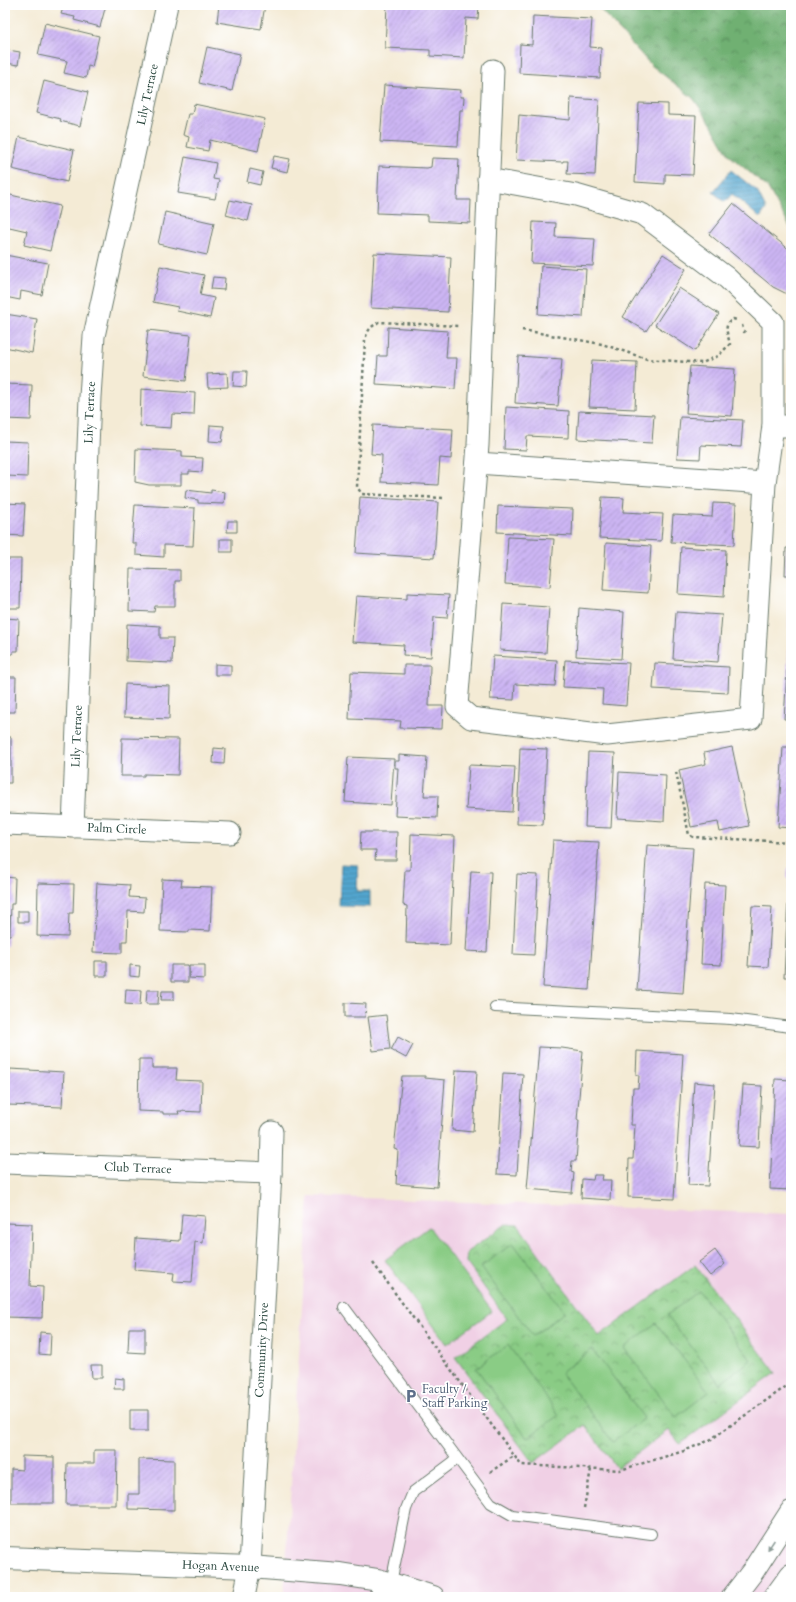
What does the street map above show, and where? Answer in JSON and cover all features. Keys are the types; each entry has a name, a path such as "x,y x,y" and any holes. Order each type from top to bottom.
{"street":[{"name":"Lily Terrace","path":"74,827 90,397 94,336 167,5"},
{"path":"488,179 576,195 642,214 727,278 773,322 782,426 765,483 751,719 607,734 471,718 457,706 477,464 488,179 493,70"},
{"path":"477,464 765,483"},
{"name":"Palm Circle","path":"5,824 230,833"},
{"name":"Community Drive","path":"244,1597 250,1567 272,1132"},
{"name":"Club Terrace","path":"5,1163 271,1173"},
{"path":"733,1597 753,1571 791,1512"},
{"name":"Hogan Avenue","path":"5,1558 250,1567 340,1574 382,1587 433,1597"},
{"path":"775,1597 791,1575"}],"lane":[{"path":"495,1007 731,1019 791,1027"},
{"path":"344,1306 491,1503 512,1515 651,1534"},
{"path":"382,1587 406,1509 413,1492 457,1459"}],"path":[{"path":"522,330 602,344 647,359 702,363 718,356 730,344 726,332 730,322 733,319 738,320 744,332 750,329"},
{"path":"443,498 362,494 359,492 357,487 365,340 367,332 379,322 462,326"},
{"path":"676,772 689,835 693,837 791,842"},
{"path":"373,1263 521,1464 620,1470 684,1451 710,1440 791,1383"},
{"path":"475,1482 514,1456"},
{"path":"581,1524 591,1469"}],"shaded area":[{"path":"309,1196 791,1214 791,1597 284,1597"}],"green space":[{"path":"590,5 791,5 791,229 768,188 729,155 710,122 693,98 651,65 600,9"},
{"path":"506,1224 518,1225 599,1336 695,1265 776,1373 680,1444 669,1430 617,1468 585,1425 533,1463 455,1357 507,1319 466,1262 467,1252"},
{"path":"429,1227 492,1311 447,1344 385,1260"},
{"path":"513,1243 565,1312 533,1336 481,1267"},
{"path":"699,1291 751,1360 720,1384 667,1315"},
{"path":"656,1323 709,1392 676,1417 624,1348"},
{"path":"508,1345 559,1415 527,1438 476,1368"},
{"path":"592,1349 644,1418 613,1442 561,1373"}],"water":[{"path":"731,170 757,191 766,209 760,218 732,194 725,202 713,192"},
{"path":"341,864 358,865 357,891 370,891 370,907 339,906"}],"building":[{"path":"64,5 106,5 100,27 74,20 75,17 61,14"},
{"path":"219,5 265,5 261,29 217,22"},
{"path":"387,5 479,5 478,19 466,18 464,58 430,56 430,50 385,48"},
{"path":"533,16 592,19 590,47 601,48 600,78 519,73 520,44 532,45"},
{"path":"45,23 99,36 92,67 88,66 86,78 64,73 67,61 38,55"},
{"path":"207,47 240,54 232,91 199,83"},
{"path":"8,50 20,52 18,65 6,63"},
{"path":"44,81 88,92 80,126 60,121 61,119 36,113"},
{"path":"384,85 461,90 460,97 464,97 463,110 460,110 458,146 380,142"},
{"path":"571,98 599,100 595,175 567,174 568,161 516,160 519,115 570,120"},
{"path":"639,103 668,104 668,115 696,116 693,175 665,174 665,184 635,182"},
{"path":"194,104 265,119 258,151 210,140 208,151 187,147 189,137 183,135 188,114 192,114"},
{"path":"19,137 74,150 67,182 12,169"},
{"path":"274,156 290,159 287,172 271,168"},
{"path":"185,157 216,163 213,179 219,180 215,199 178,193"},
{"path":"432,158 459,159 457,200 471,200 470,223 428,221 428,215 377,213 379,166 427,168 431,167"},
{"path":"250,169 263,172 260,185 247,182"},
{"path":"6,194 60,206 50,251 24,245 27,231 5,226"},
{"path":"230,200 252,205 248,221 226,215"},
{"path":"733,204 791,251 791,296 773,287 709,234"},
{"path":"165,212 214,223 207,255 158,244"},
{"path":"533,222 556,223 555,237 595,239 593,266 531,263"},
{"path":"374,253 451,257 448,312 371,308"},
{"path":"663,254 686,269 646,331 623,317"},
{"path":"5,255 48,263 42,295 21,291 20,300 5,297"},
{"path":"160,266 204,275 200,295 214,298 210,318 177,311 178,307 153,302"},
{"path":"541,266 586,269 583,317 538,314"},
{"path":"213,277 225,278 224,290 211,289"},
{"path":"679,288 719,314 695,351 655,325"},
{"path":"5,314 37,319 32,353 5,347"},
{"path":"388,327 448,331 446,358 457,358 455,389 376,384 378,356 387,356"},
{"path":"148,330 191,335 186,381 143,376"},
{"path":"518,356 562,359 558,406 515,403"},
{"path":"592,360 637,362 635,409 589,407"},
{"path":"690,366 735,369 732,416 686,413"},
{"path":"234,371 247,371 246,387 233,386"},
{"path":"227,373 228,387 208,388 207,374"},
{"path":"5,384 32,385 31,420 5,419"},
{"path":"141,389 195,393 194,415 172,414 171,428 140,426"},
{"path":"506,407 569,411 568,438 527,436 526,450 504,449"},
{"path":"579,411 654,415 652,443 577,439"},
{"path":"680,417 743,420 741,447 701,445 700,459 677,458"},
{"path":"210,425 224,426 222,442 209,441"},
{"path":"373,425 453,429 451,459 440,458 438,485 381,482 382,455 371,454"},
{"path":"5,441 28,442 27,477 7,476 7,474 5,474"},
{"path":"136,449 182,451 182,457 203,458 202,472 189,471 189,474 181,474 181,485 149,485 135,482"},
{"path":"186,490 211,493 211,490 225,492 224,504 198,503 198,500 185,498"},
{"path":"360,497 438,502 434,558 356,553"},
{"path":"602,497 624,498 623,512 663,514 661,541 599,538"},
{"path":"5,503 25,504 23,536 5,535"},
{"path":"713,503 736,504 734,545 671,542 673,515 712,517"},
{"path":"135,505 195,508 193,546 164,545 164,557 136,555 136,543 132,543"},
{"path":"498,506 573,509 572,536 497,532"},
{"path":"228,521 237,521 237,532 227,532"},
{"path":"508,537 554,539 550,587 505,584"},
{"path":"220,539 232,539 232,552 220,552"},
{"path":"606,543 651,546 648,593 603,590"},
{"path":"681,547 726,550 724,597 678,594"},
{"path":"786,548 791,548 791,575 785,575"},
{"path":"5,559 21,559 20,608 5,608"},
{"path":"130,569 180,570 180,581 175,581 175,606 155,606 154,612 129,611"},
{"path":"407,593 449,595 447,618 434,617 431,657 403,655 404,645 352,642 356,596 407,599"},
{"path":"790,593 791,627 788,627"},
{"path":"503,604 549,607 546,653 500,650"},
{"path":"579,608 624,612 621,659 576,656"},
{"path":"676,612 722,615 718,662 673,659"},
{"path":"5,618 19,619 18,651 13,651 13,654 5,654"},
{"path":"127,624 160,626 160,638 173,638 172,663 126,661"},
{"path":"789,639 791,639 791,719 784,719"},
{"path":"493,656 557,660 555,686 515,684 514,700 490,699"},
{"path":"565,660 629,663 626,706 602,704 603,689 563,687"},
{"path":"655,663 729,667 728,693 653,689"},
{"path":"215,664 231,665 231,675 215,675"},
{"path":"404,665 430,665 429,706 443,706 442,729 400,728 401,721 349,719 351,672 404,674"},
{"path":"5,677 16,677 15,712 5,712"},
{"path":"125,684 170,686 169,719 124,717"},
{"path":"5,737 11,737 11,783 5,783"},
{"path":"122,738 179,739 178,775 144,774 144,776 121,776"},
{"path":"732,747 749,826 720,832 718,822 691,827 679,770 706,764 704,753"},
{"path":"783,747 791,747 791,828 778,827"},
{"path":"214,748 225,749 224,764 213,763"},
{"path":"520,748 547,749 543,825 517,824"},
{"path":"588,752 615,753 611,828 585,827"},
{"path":"399,755 427,757 424,796 438,796 437,818 395,816 398,768 395,768 395,761 399,761"},
{"path":"348,757 394,759 391,805 345,802"},
{"path":"469,765 515,767 512,812 466,809"},
{"path":"619,772 666,775 664,821 617,818"},
{"path":"361,832 397,832 396,860 375,860 376,850 360,850"},
{"path":"411,834 455,836 450,945 406,943 407,906 403,905 405,870 410,870"},
{"path":"553,840 599,842 589,990 543,987"},
{"path":"647,845 693,848 683,993 637,990"},
{"path":"788,868 791,868 791,977 784,977 789,879 787,879"},
{"path":"471,871 491,872 487,952 466,951"},
{"path":"517,874 538,875 534,955 513,954"},
{"path":"5,877 15,878 14,904 11,904 10,935 8,935 7,946 5,946"},
{"path":"162,879 182,880 181,886 212,887 210,931 160,931"},
{"path":"38,883 74,884 73,913 69,913 68,937 37,936"},
{"path":"97,883 130,885 129,897 145,898 144,912 128,911 127,941 122,941 122,953 93,952"},
{"path":"705,884 725,885 721,965 701,964"},
{"path":"752,906 772,907 768,967 748,966"},
{"path":"18,911 28,911 28,922 18,922"},
{"path":"95,961 107,961 107,976 95,976"},
{"path":"130,965 140,966 139,977 130,976"},
{"path":"171,965 188,965 188,982 171,982"},
{"path":"189,965 205,965 205,979 189,978"},
{"path":"126,989 141,990 140,1005 125,1004"},
{"path":"147,990 159,990 158,1004 146,1004"},
{"path":"162,991 174,991 174,1000 161,1000"},
{"path":"345,1003 366,1004 365,1017 345,1017"},
{"path":"386,1015 390,1049 373,1051 368,1017"},
{"path":"398,1037 413,1045 406,1058 391,1050"},
{"path":"539,1047 583,1051 577,1120 579,1120 576,1161 572,1161 571,1172 574,1173 572,1193 527,1189"},
{"path":"637,1051 683,1054 674,1199 628,1197 629,1159 633,1159 635,1125 631,1125 633,1088 638,1088 639,1075 636,1075"},
{"path":"139,1059 152,1059 152,1068 177,1068 176,1080 202,1081 201,1112 178,1111 179,1114 163,1114 163,1112 138,1111"},
{"path":"10,1069 64,1072 62,1107 8,1105"},
{"path":"456,1070 477,1071 473,1132 452,1130"},
{"path":"503,1073 523,1074 517,1175 497,1174"},
{"path":"402,1076 425,1076 425,1078 445,1080 437,1187 396,1184 398,1150 394,1149"},
{"path":"775,1079 791,1080 791,1190 770,1189"},
{"path":"694,1082 715,1084 708,1186 688,1185"},
{"path":"743,1085 762,1086 759,1147 739,1146"},
{"path":"594,1175 603,1175 602,1180 611,1180 610,1200 581,1198 582,1179 593,1180"},
{"path":"182,1214 205,1216 203,1243 195,1242 192,1282 173,1281 174,1273 134,1270 136,1238 180,1241"},
{"path":"5,1223 32,1224 30,1286 43,1287 42,1318 5,1317"},
{"path":"715,1250 725,1264 710,1276 699,1262"},
{"path":"129,1328 145,1328 145,1353 128,1352"},
{"path":"40,1332 51,1333 50,1355 39,1354"},
{"path":"91,1365 102,1365 102,1378 92,1378"},
{"path":"115,1378 124,1379 124,1389 114,1389"},
{"path":"130,1410 148,1410 148,1431 130,1431"},
{"path":"94,1450 117,1450 116,1505 66,1505 67,1463 94,1463"},
{"path":"22,1456 54,1457 54,1503 11,1503 11,1469 22,1470"},
{"path":"139,1459 174,1460 174,1510 128,1509 128,1494 139,1494"}],"place":[{"name":"Faculty / Staff Parking","path":"411,1396"}]}
